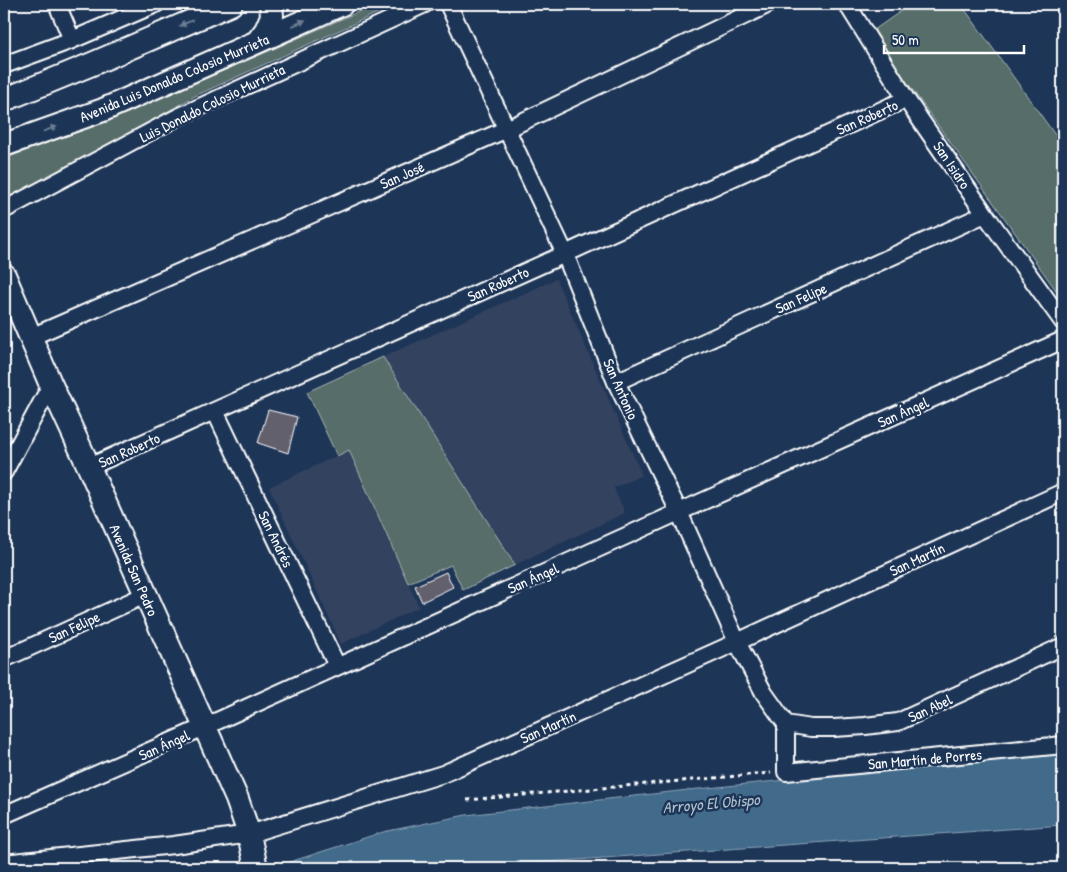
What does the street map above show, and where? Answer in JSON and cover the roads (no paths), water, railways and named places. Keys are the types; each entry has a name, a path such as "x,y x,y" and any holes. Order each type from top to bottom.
{"main road":[{"path":"4,100 231,4"},
{"path":"257,42 266,30 272,16 271,4"},
{"name":"Avenida Luis Donaldo Colosio Murrieta","path":"4,145 103,110 342,4"},
{"name":"Avenida San Pedro","path":"4,275 51,385 237,799 249,834 256,868"}],"street":[{"path":"56,4 72,40"},
{"path":"4,65 72,40 156,4"},
{"name":"Luis Donaldo Colosio Murrieta","path":"4,210 178,118 425,4"},
{"name":"San Antonio","path":"448,4 564,254 616,382 679,512 737,642 764,693 786,724"},
{"name":"San José","path":"31,337 506,129 770,4"},
{"name":"San Isidro","path":"848,4 906,99 985,214 1063,322"},
{"name":"San Roberto","path":"89,467 906,99"},
{"name":"San Felipe","path":"616,382 985,214"},
{"name":"San Ángel","path":"4,815 204,727 1063,340"},
{"path":"4,472 51,385"},
{"name":"San Andrés","path":"215,411 337,666"},
{"name":"San Martín","path":"4,862 174,845 249,834 443,774 737,642 1063,492"},
{"name":"San Felipe","path":"4,659 145,594"},
{"name":"San Abel","path":"786,724 810,728 834,728 898,722 1063,646"},
{"name":"San Martín de Porres","path":"786,724 786,772 1063,745"}],"water":[{"name":"Arroyo El Obispo","path":"1063,752 1063,825 534,863 513,868 271,868 383,832 466,815 688,790"}]}
